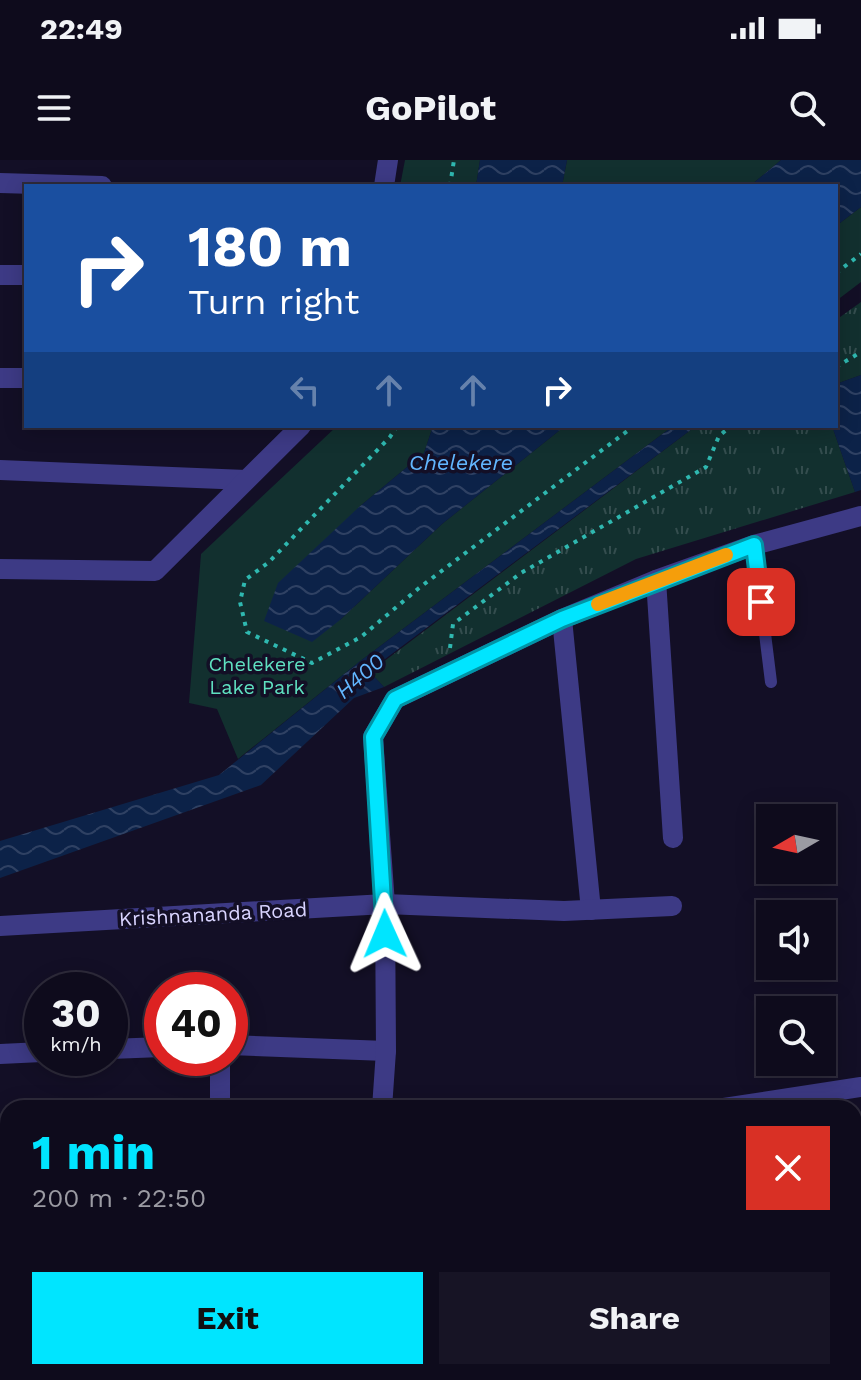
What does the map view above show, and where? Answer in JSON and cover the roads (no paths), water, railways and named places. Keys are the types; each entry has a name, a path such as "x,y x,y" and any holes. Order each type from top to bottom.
{"street":[{"path":"384,184 388,160"},
{"path":"0,183 34,184"},
{"path":"0,275 24,275"},
{"path":"0,378 24,378"},
{"path":"0,569 155,571 299,428"},
{"path":"0,470 246,480"},
{"path":"383,1100 386,1051 385,904 373,737 395,699 562,619 656,580 754,545 861,516"},
{"path":"656,580 673,838"},
{"path":"562,619 591,910"},
{"name":"Krishnananda Road","path":"0,926 385,904 591,910 672,906"},
{"path":"248,1046 386,1051"},
{"path":"0,1054 24,1053"},
{"path":"220,1076 220,1100"},
{"path":"781,1100 861,1087"}],"lane":[{"path":"754,545 771,682"}],"water":[{"path":"480,160 567,160 562,184 476,184"},
{"path":"781,160 861,160 861,207 838,224 838,184 752,184"},
{"path":"861,375 861,490 855,492 833,428 838,428 838,383"},
{"name":"Chelekere","path":"432,428 562,428 442,524 340,620 312,642 264,621 278,583 359,507 424,453"},
{"name":"H400","path":"670,428 693,428 377,665 370,672 384,687 354,698 261,785 0,878 0,841 219,775 359,662"}],"park label":[{"name":"Chelekere Lake Park","path":"257,676"}]}
